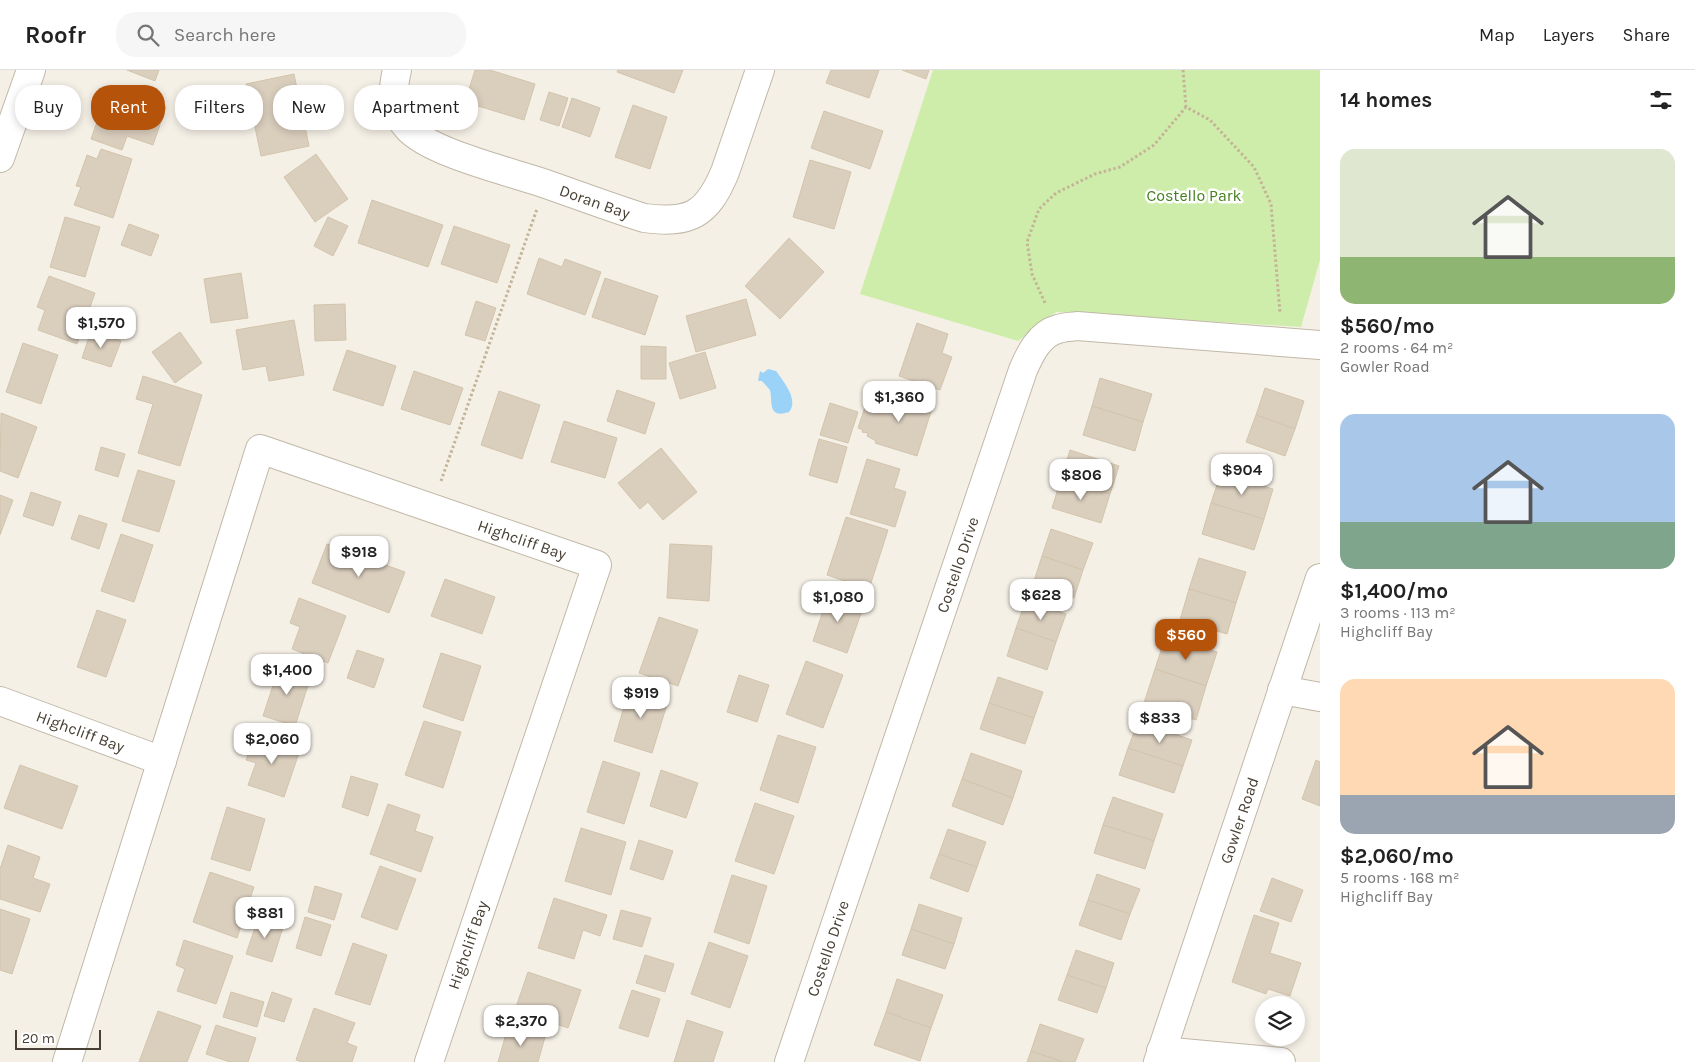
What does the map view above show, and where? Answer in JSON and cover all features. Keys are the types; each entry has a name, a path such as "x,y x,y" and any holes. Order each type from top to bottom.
{"street":[{"path":"0,158 31,70"},
{"name":"Doran Bay","path":"397,70 394,86 397,114 408,128 439,149 644,218 665,221 687,218 710,202 719,187 760,70"},
{"path":"1056,329 1077,326 1320,345"},
{"name":"Costello Drive","path":"789,1062 1023,370 1032,349 1045,336 1056,329"},
{"name":"Highcliff Bay","path":"67,1062 260,449 597,565 429,1062"},
{"name":"Gowler Road","path":"1160,1056 1320,578"},
{"path":"1282,690 1320,697"},
{"name":"Highcliff Bay","path":"0,701 162,761"},
{"path":"1160,1056 1282,1062"}],"path":[{"path":"1056,329 1032,274 1027,242 1039,209 1056,192 1095,174 1120,167 1154,145 1186,107 1183,70"},
{"path":"1186,107 1210,120 1254,167 1271,204 1281,342"},
{"path":"432,508 546,184"}],"green space":[{"name":"Costello Park","path":"933,70 1320,70 1320,260 1301,327 1056,312 1018,341 860,294"}],"water":[{"path":"768,369 776,371 789,391 792,407 789,412 782,414 774,411 770,390 762,381 758,381 760,371 763,373"}],"building":[{"path":"127,70 159,70 155,81"},
{"path":"475,70 490,70 535,84 524,120 478,106 478,85 470,85"},
{"path":"618,70 683,70 674,93 617,72"},
{"path":"831,70 879,70 869,98 826,83"},
{"path":"902,70 929,70 926,79"},
{"path":"294,74 296,85 273,85 273,130 306,130 309,146 261,156 256,130 263,130 263,85 246,84"},
{"path":"549,92 568,98 559,126 540,120"},
{"path":"572,98 600,108 590,137 562,127"},
{"path":"633,105 667,117 650,169 615,157"},
{"path":"824,111 883,131 870,169 811,148"},
{"path":"94,130 158,130 153,145 127,136 122,150 91,139"},
{"path":"101,149 132,159 113,218 74,205 81,187 76,186 87,155 97,159"},
{"path":"316,154 348,199 315,222 284,177"},
{"path":"810,160 851,172 834,229 793,217"},
{"path":"372,200 443,225 428,267 358,243"},
{"path":"65,217 100,227 85,277 50,267"},
{"path":"328,217 348,226 333,256 314,246"},
{"path":"129,224 159,235 151,256 121,245"},
{"path":"454,226 510,245 497,283 441,264"},
{"path":"789,238 824,272 780,319 745,286"},
{"path":"539,258 562,267 565,259 601,272 585,315 527,294"},
{"path":"241,273 248,318 211,323 204,279"},
{"path":"49,276 95,293 77,344 38,330 45,310 37,307"},
{"path":"605,278 658,296 645,335 592,317"},
{"path":"746,299 756,335 696,352 686,316"},
{"path":"476,301 496,308 485,341 465,335"},
{"path":"345,304 346,340 315,341 314,305"},
{"path":"294,320 304,375 269,381 266,366 243,370 236,330"},
{"path":"917,323 948,334 942,353 952,357 940,390 899,376"},
{"path":"91,331 121,341 111,367 82,358"},
{"path":"180,332 202,363 175,383 152,352"},
{"path":"23,343 58,355 41,404 6,392"},
{"path":"641,346 666,347 666,379 641,379"},
{"path":"347,350 396,366 383,406 333,390"},
{"path":"705,352 716,388 680,399 669,363"},
{"path":"414,371 463,388 450,425 401,409"},
{"path":"143,376 202,395 180,466 138,453 153,404 136,399"},
{"path":"1100,378 1152,394 1143,422 1092,406"},
{"path":"1265,388 1304,401 1295,429 1256,415"},
{"path":"617,390 655,403 645,434 607,421"},
{"path":"898,390 934,402 917,456 875,443 876,441 867,436 868,433 862,432 863,430 858,428 866,404 891,411"},
{"path":"499,391 540,405 522,459 481,445"},
{"path":"830,403 858,412 848,443 820,435"},
{"path":"1092,406 1143,422 1135,451 1083,435"},
{"path":"1,413 37,427 18,478 0,471"},
{"path":"1256,415 1295,429 1285,456 1246,442"},
{"path":"564,421 617,438 605,478 551,462"},
{"path":"819,439 847,447 837,483 809,475"},
{"path":"101,447 125,454 118,477 95,470"},
{"path":"661,448 697,492 663,520 648,502 640,509 618,483"},
{"path":"1070,450 1119,466 1110,494 1061,479"},
{"path":"867,459 900,469 894,488 906,492 895,527 850,514"},
{"path":"138,470 175,481 159,532 122,521"},
{"path":"1221,473 1273,489 1264,519 1211,503"},
{"path":"1061,479 1110,494 1101,523 1052,508"},
{"path":"31,492 61,502 53,526 23,516"},
{"path":"0,495 13,500 0,535"},
{"path":"1211,503 1264,519 1254,550 1202,534"},
{"path":"79,515 107,524 99,549 71,539"},
{"path":"846,517 888,530 869,589 827,575"},
{"path":"1051,529 1093,543 1083,570 1042,556"},
{"path":"121,534 153,545 134,602 101,591"},
{"path":"327,544 405,572 389,613 312,583"},
{"path":"670,544 712,546 709,601 667,598"},
{"path":"1042,556 1083,570 1074,598 1033,584"},
{"path":"1199,558 1246,572 1236,603 1189,589"},
{"path":"445,579 495,597 482,634 431,616"},
{"path":"1189,589 1236,603 1227,634 1180,620"},
{"path":"829,593 864,605 847,653 813,641"},
{"path":"299,598 346,616 328,663 292,649 300,627 290,623"},
{"path":"1026,600 1066,614 1056,642 1016,628"},
{"path":"97,610 126,620 106,677 77,667"},
{"path":"659,617 698,630 678,686 639,673"},
{"path":"1016,628 1056,642 1047,670 1007,656"},
{"path":"1166,635 1217,652 1206,686 1155,669"},
{"path":"357,650 384,659 374,688 347,678"},
{"path":"441,653 481,666 463,721 423,707"},
{"path":"806,661 843,675 823,728 786,714"},
{"path":"279,667 311,676 295,726 263,716"},
{"path":"1155,669 1206,686 1196,720 1144,703"},
{"path":"739,675 769,685 757,722 727,712"},
{"path":"998,677 1043,692 1034,718 989,703"},
{"path":"630,686 669,698 652,753 614,741"},
{"path":"989,703 1034,718 1025,744 980,729"},
{"path":"424,721 461,732 443,788 405,775"},
{"path":"1138,722 1192,740 1183,766 1128,748"},
{"path":"255,735 300,750 284,797 248,785 256,763 246,760"},
{"path":"778,735 816,747 798,803 760,790"},
{"path":"1128,748 1183,766 1174,793 1119,775"},
{"path":"971,753 1022,771 1013,798 962,779"},
{"path":"1316,760 1320,762 1320,806 1302,799"},
{"path":"603,761 640,773 624,824 587,812"},
{"path":"20,765 78,786 62,829 4,808"},
{"path":"661,770 698,783 686,818 650,806"},
{"path":"351,776 378,784 368,816 342,807"},
{"path":"962,779 1013,798 1003,825 952,806"},
{"path":"1113,797 1163,814 1154,841 1103,825"},
{"path":"755,803 794,816 774,874 735,861"},
{"path":"388,804 420,815 415,831 433,837 421,872 370,854"},
{"path":"227,807 265,819 250,871 211,859"},
{"path":"1103,825 1154,841 1145,869 1094,853"},
{"path":"581,828 626,842 611,895 565,881"},
{"path":"948,829 986,842 977,867 939,854"},
{"path":"639,840 673,851 663,880 630,869"},
{"path":"8,845 40,857 33,878 50,884 40,912 0,899 0,869"},
{"path":"939,854 977,867 968,892 930,878"},
{"path":"380,866 416,879 397,930 361,917"},
{"path":"210,872 254,887 237,938 193,922"},
{"path":"1097,874 1140,889 1130,914 1088,900"},
{"path":"732,875 767,886 749,944 714,932"},
{"path":"1272,878 1303,890 1291,922 1260,911"},
{"path":"315,886 342,894 334,920 308,912"},
{"path":"554,898 607,915 600,936 583,930 574,959 538,948"},
{"path":"1088,900 1130,914 1121,940 1079,925"},
{"path":"919,904 962,918 954,944 911,929"},
{"path":"0,909 30,919 12,974 0,970"},
{"path":"621,910 651,918 642,947 613,939"},
{"path":"1254,915 1279,923 1270,953 1301,963 1290,996 1268,989 1266,994 1232,982"},
{"path":"259,916 284,924 272,962 246,954"},
{"path":"305,917 331,925 321,956 296,948"},
{"path":"911,929 954,944 945,969 902,955"},
{"path":"184,940 233,956 216,1004 177,991 185,969 176,965"},
{"path":"709,942 748,956 730,1008 691,994"},
{"path":"353,943 387,955 370,1005 335,994"},
{"path":"1076,950 1114,963 1106,988 1067,975"},
{"path":"645,955 674,964 665,992 636,983"},
{"path":"528,972 581,990 568,1028 515,1010"},
{"path":"1067,975 1106,988 1097,1013 1058,1000"},
{"path":"897,979 943,995 931,1028 886,1012"},
{"path":"632,990 660,999 648,1037 619,1028"},
{"path":"231,992 264,1002 257,1027 223,1017"},
{"path":"272,992 292,999 284,1022 264,1016"},
{"path":"314,1008 355,1023 347,1043 357,1047 352,1062 302,1062 296,1060"},
{"path":"158,1011 201,1026 187,1062 139,1062"},
{"path":"886,1012 931,1028 920,1061 874,1045"},
{"path":"687,1020 723,1032 713,1062 674,1062"},
{"path":"1040,1024 1084,1039 1075,1062 1063,1062 1031,1051"},
{"path":"216,1025 256,1038 248,1062 230,1062 206,1054"},
{"path":"508,1027 545,1037 538,1062 498,1062"},
{"path":"1031,1051 1063,1062 1027,1062"}]}
